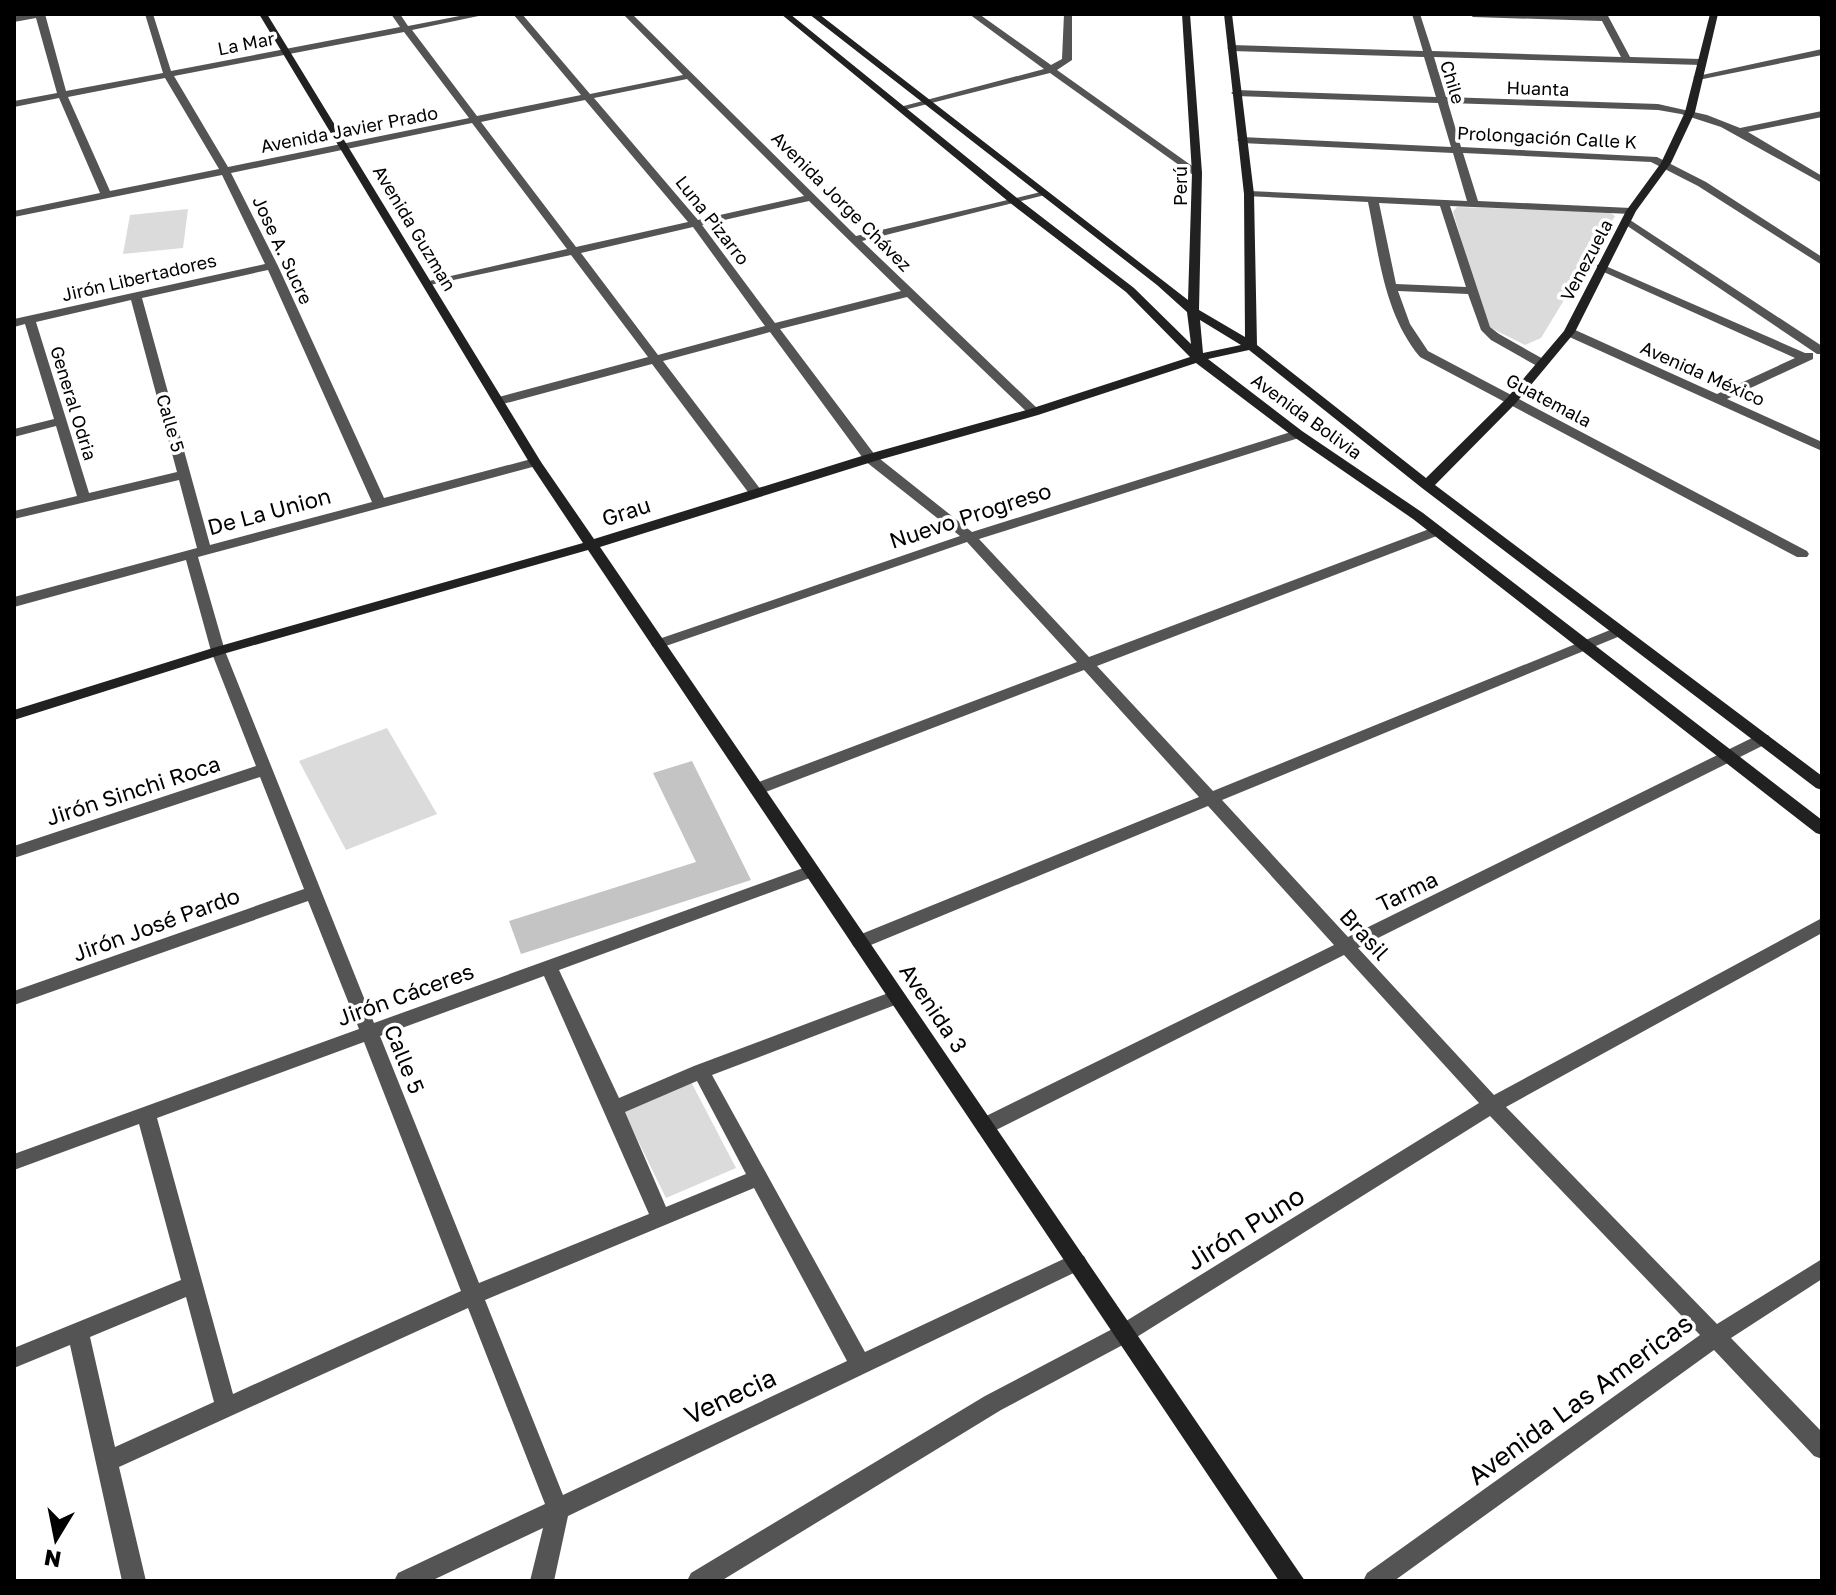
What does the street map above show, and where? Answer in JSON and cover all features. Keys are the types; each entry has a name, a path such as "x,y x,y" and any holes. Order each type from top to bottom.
{"street":[{"path":"14,19 41,14 62,94 106,194"},
{"name":"Jose A. Sucre","path":"149,14 168,75 225,170 380,504"},
{"name":"Avenida Guzman","path":"263,14 535,462"},
{"path":"395,14 756,493"},
{"name":"La Mar","path":"14,104 484,14"},
{"name":"Luna Pizarro","path":"517,14 695,223 870,458"},
{"name":"Avenida Jorge Chávez","path":"627,14 854,240 1034,412"},
{"name":"Avenida Bolivia","path":"785,14 1013,200 1130,290 1198,358 1298,434 1437,531 1822,829"},
{"name":"Avenida Bolivia","path":"813,14 1193,311 1251,346 1427,485 1822,784"},
{"path":"973,14 1197,173"},
{"path":"903,109 1050,70 1067,60 1068,14"},
{"name":"Perú","path":"1186,14 1197,173 1193,311 1198,358"},
{"path":"1228,14 1249,194 1251,346"},
{"name":"Chile","path":"1416,14 1474,205"},
{"path":"1473,14 1604,16 1626,58"},
{"name":"Venezuela","path":"1427,485 1511,401 1569,332 1629,216 1666,163 1690,112 1714,14"},
{"path":"1232,48 1701,62"},
{"path":"1698,77 1822,52"},
{"name":"Avenida Javier Prado","path":"14,214 690,76"},
{"name":"Huanta","path":"1236,93 1658,107 1690,112 1741,131 1822,180"},
{"path":"1741,131 1822,114"},
{"name":"Prolongación Calle K","path":"1242,140 1643,157 1666,163 1822,262"},
{"path":"854,240 1041,193"},
{"path":"1249,194 1629,216 1821,351"},
{"path":"429,284 813,197"},
{"name":"Guatemala","path":"1373,200 1393,287 1414,345 1424,354 1802,554"},
{"path":"1444,203 1489,332 1541,363"},
{"name":"Jirón Libertadores","path":"14,323 272,266"},
{"path":"1601,267 1805,358"},
{"path":"1393,287 1473,291"},
{"path":"499,401 656,360 771,325 909,293"},
{"name":"Calle 5","path":"136,296 186,474 218,651 558,1509"},
{"name":"General Odria","path":"30,320 84,497"},
{"name":"Avenida México","path":"1569,332 1822,447"},
{"name":"Grau","path":"14,715 218,651 591,545 870,458 1034,412 1198,358 1251,346"},
{"path":"1717,399 1821,351"},
{"path":"14,433 61,421"},
{"name":"Nuevo Progreso","path":"658,644 970,537 1298,434"},
{"name":"Brasil","path":"870,458 970,537 1492,1105 1822,1448"},
{"name":"De La Union","path":"14,602 535,462"},
{"name":"Avenida 3","path":"535,462 1293,1581"},
{"path":"14,515 186,474"},
{"path":"757,789 1437,531"},
{"path":"860,942 1620,631"},
{"name":"Tarma","path":"985,1126 1763,739"},
{"name":"Jirón Sinchi Roca","path":"14,852 265,769"},
{"name":"Jirón Cáceres","path":"14,1162 812,871"},
{"name":"Jirón José Pardo","path":"14,998 314,892"},
{"name":"Jirón Puno","path":"699,1581 993,1403 1125,1333 1492,1105 1822,925"},
{"path":"549,967 661,1218"},
{"path":"614,1108 701,1071 897,997"},
{"path":"701,1071 860,1365"},
{"path":"146,1114 226,1408"},
{"path":"108,1461 474,1295 760,1177"},
{"name":"Venecia","path":"406,1581 1077,1262"},
{"name":"Avenida Las Americas","path":"1375,1581 1716,1336 1822,1268"},
{"path":"14,1358 192,1285"},
{"path":"78,1332 134,1581"},
{"path":"542,1581 558,1509"}],"shaded area":[{"path":"1457,207 1609,212 1615,216 1541,338 1525,345 1487,326 1453,212"},
{"path":"188,209 183,248 123,254 130,215"},
{"path":"387,728 437,814 346,850 299,761"},
{"path":"690,1080 736,1168 666,1198 622,1108"}],"building":[{"path":"692,761 751,880 521,954 509,921 696,862 653,773"}]}
